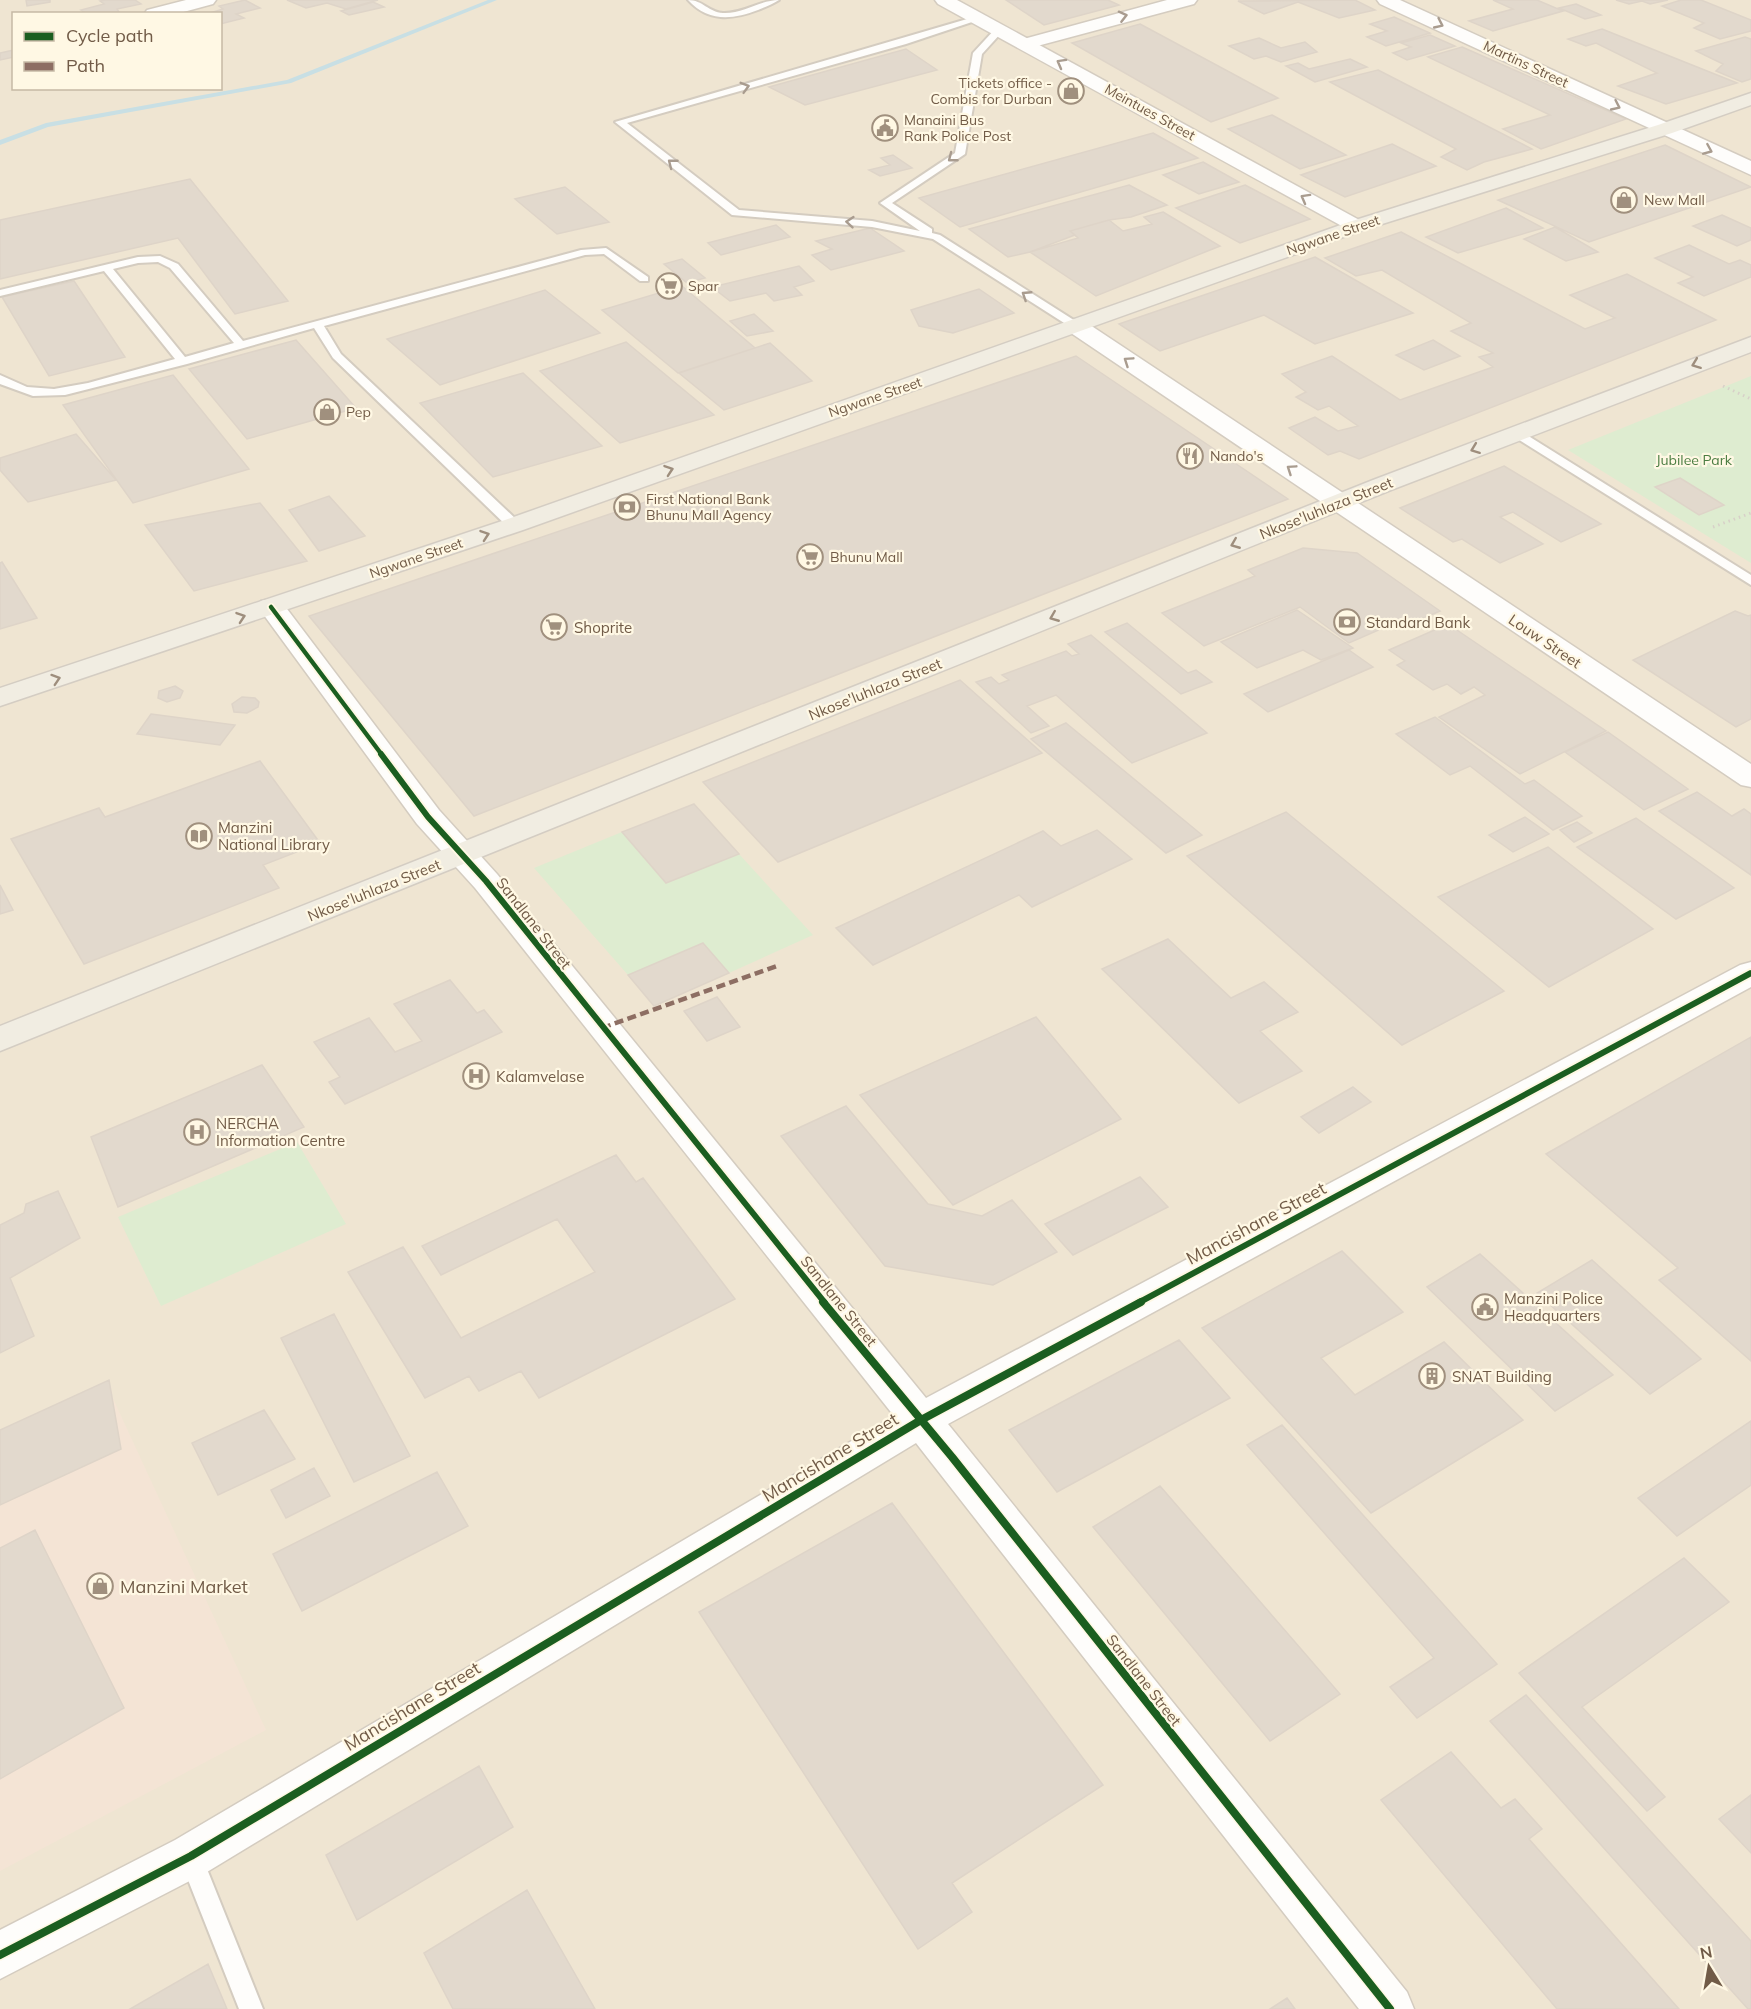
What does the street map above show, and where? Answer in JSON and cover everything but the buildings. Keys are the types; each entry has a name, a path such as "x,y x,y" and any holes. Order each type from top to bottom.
{"main road":[{"name":"Ngwane Street","path":"0,697 514,525 1356,226 1665,129 1751,99"},
{"name":"Nkose'luhlaza Street","path":"0,1039 1339,502 1751,344"}],"street":[{"path":"161,12 207,0"},
{"name":"Meintues Street","path":"944,0 1356,226"},
{"path":"1026,44 1059,33 1188,0"},
{"name":"Martins Street","path":"1386,0 1751,169"},
{"name":"Louw Street","path":"1076,326 1751,778"},
{"name":"Sandlane Street","path":"271,607 428,817 463,855 921,1420 1390,2009"},
{"name":"Mancishane Street","path":"0,1955 191,1856 921,1420 1751,973"}],"lane":[{"path":"692,0 710,14 717,16 745,14 775,0"},
{"path":"936,237 872,224 736,213 620,122 977,19"},
{"path":"999,30 978,53 960,154 885,203 1076,326"},
{"path":"0,393 19,391 54,394 183,362 585,252 606,251 644,279"},
{"path":"0,293 138,260 160,259 174,266 242,346"},
{"path":"106,267 183,362"},
{"path":"316,324 337,356 514,525"},
{"path":"0,379 19,391"},
{"path":"1517,433 1751,581"},
{"path":"191,1856 251,2009"}],"shaded area":[{"path":"0,0 1751,0 1751,2009 0,2009"},
{"name":"Manzini Market","path":"110,1392 266,1730 0,1871 0,1442"}],"green space":[{"name":"Jubilee Park","path":"1751,376 1751,563 1568,450"},
{"path":"622,832 666,883 739,854 813,935 729,973 703,943 628,975 534,868"},
{"path":"297,1142 346,1224 161,1306 118,1217"}],"waterway":[{"path":"0,143 46,125 289,82 494,0"}],"marked path":[{"path":"602,1028 780,965"}],"cycle path":[{"path":"271,607 428,817 486,881 880,1372 952,1457 1390,2009"},
{"path":"0,1955 191,1856 921,1420 1751,973"}],"place":[{"name":"Tickets office - Combis for Durban","path":"1071,91"},
{"name":"Manaini Bus Rank Police Post","path":"885,128"},
{"name":"New Mall","path":"1624,200"},
{"name":"Spar","path":"669,286"},
{"name":"Pep","path":"327,412"},
{"name":"Nando's","path":"1190,456"},
{"name":"First National Bank Bhunu Mall Agency","path":"627,507"},
{"name":"Bhunu Mall","path":"810,557"},
{"name":"Standard Bank","path":"1347,622"},
{"name":"Shoprite","path":"554,627"},
{"name":"Manzini National Library","path":"199,836"},
{"name":"Kalamvelase","path":"476,1076"},
{"name":"NERCHA Information Centre","path":"197,1132"},
{"name":"Manzini Police Headquarters","path":"1485,1307"},
{"name":"SNAT Building","path":"1432,1376"},
{"name":"Manzini Market","path":"100,1586"}]}
